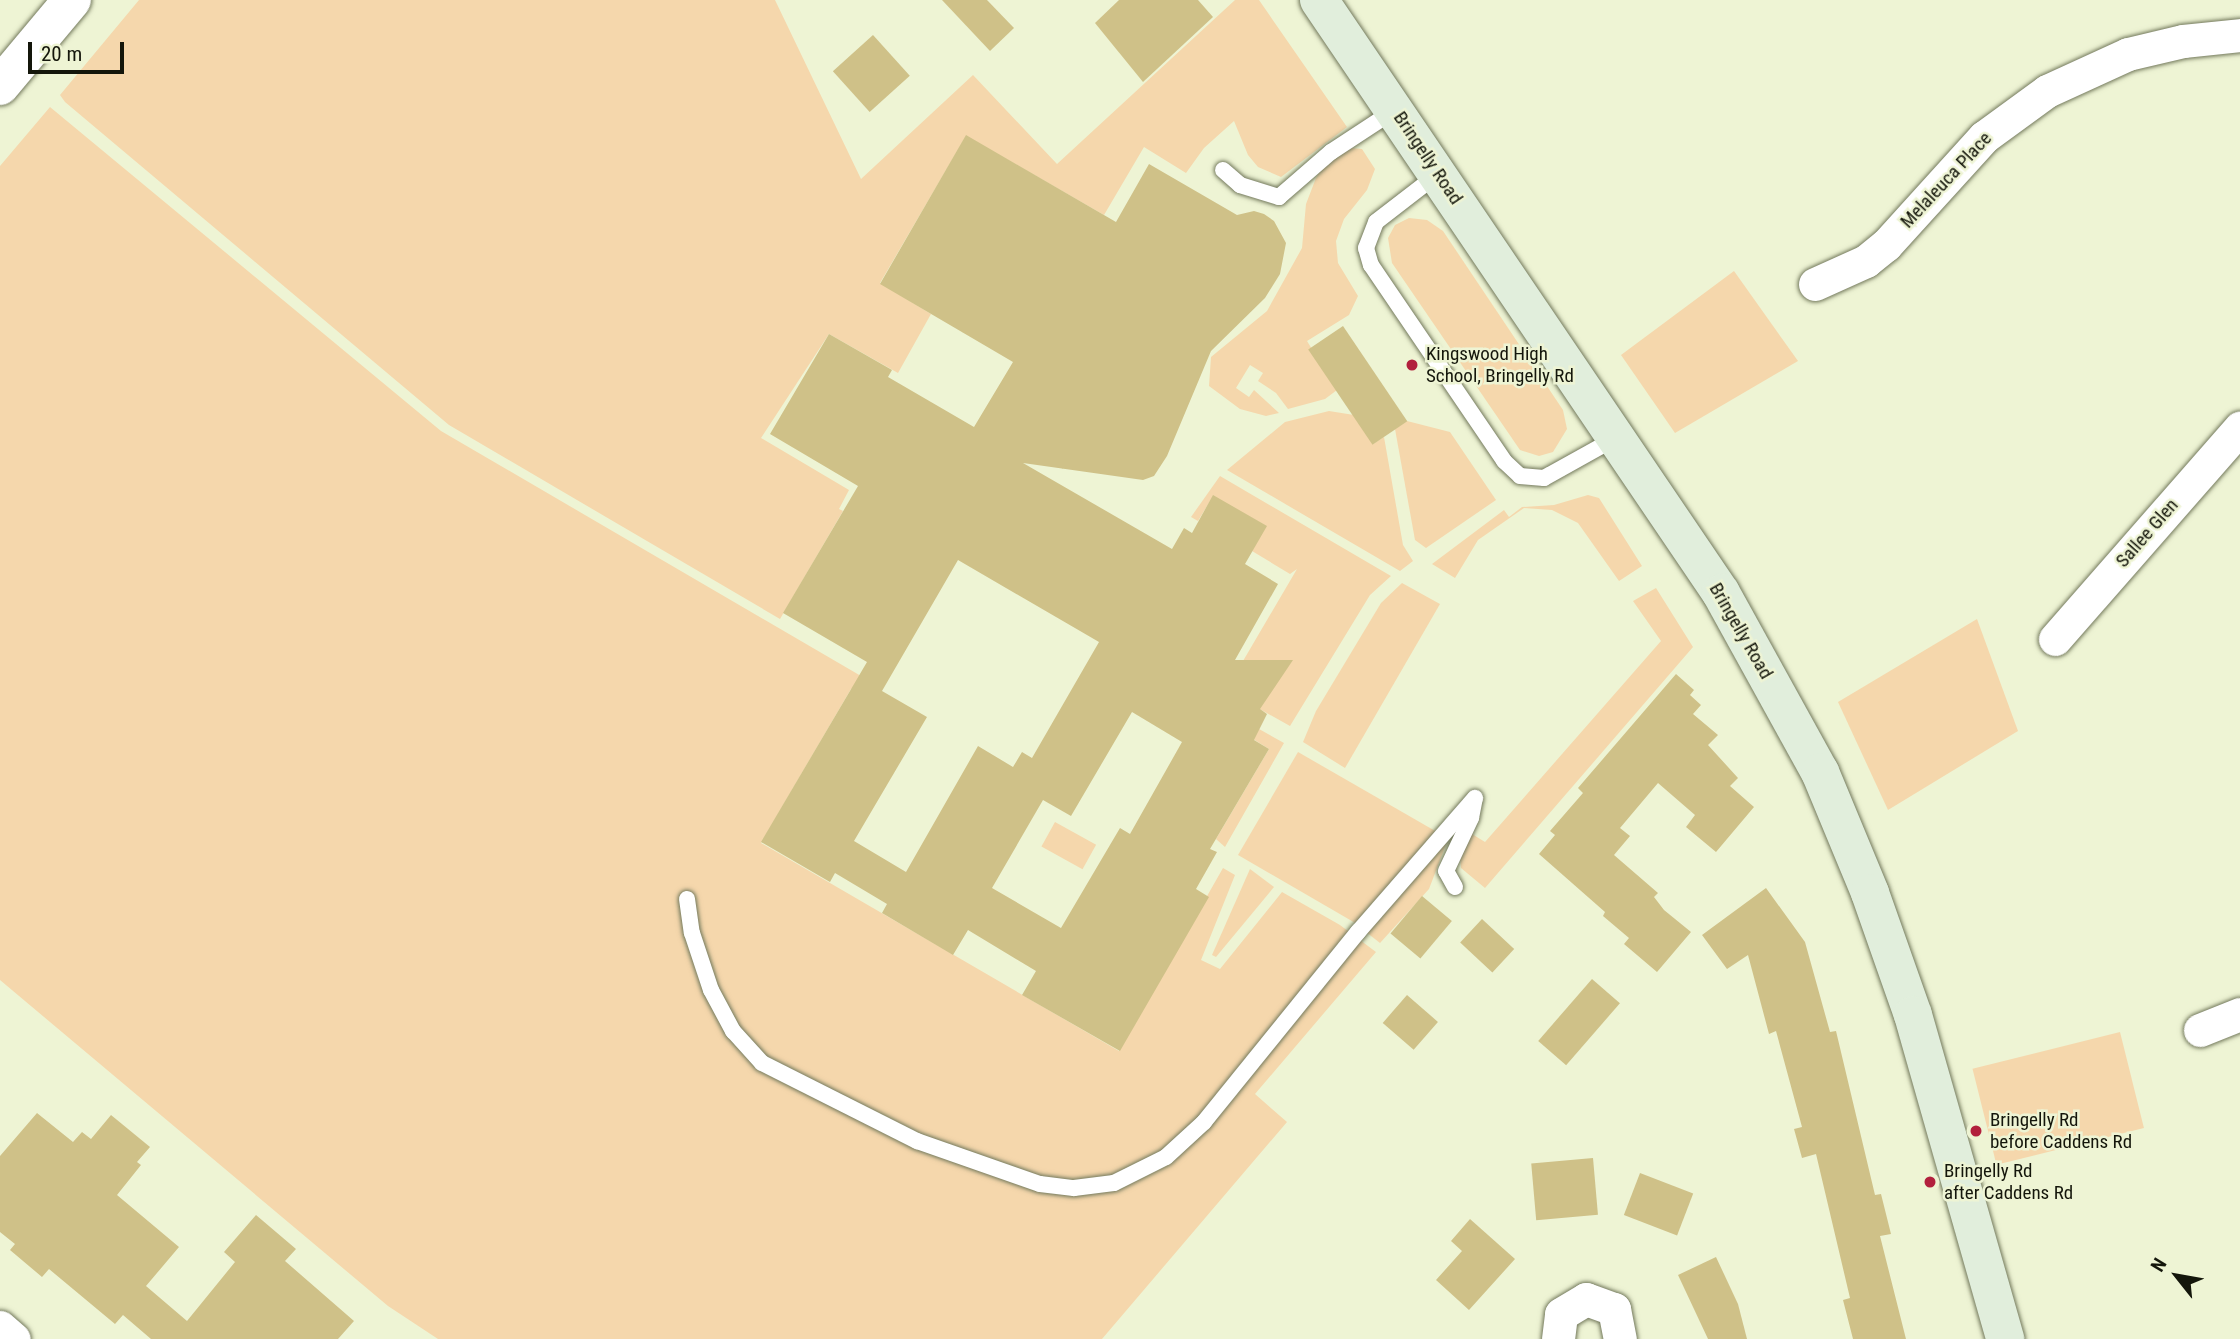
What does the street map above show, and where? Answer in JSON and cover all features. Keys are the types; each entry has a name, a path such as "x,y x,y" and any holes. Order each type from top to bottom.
{"main road":[{"name":"Bringelly Road","path":"1319,0 1618,437 1721,593 1825,783 1913,1015 2005,1339"}],"street":[{"path":"0,86 72,0"},
{"name":"Melaleuca Place","path":"1815,285 1866,261 1886,245 1984,137 2047,91 2128,54 2183,41 2240,35"},
{"name":"Sallee Glen","path":"2055,639 2240,428"},
{"path":"2200,1030 2240,1014"},
{"path":"1558,1339 1562,1314 1586,1299 1614,1310 1620,1339"},
{"path":"0,1327 14,1339"}],"lane":[{"path":"1223,170 1240,185 1279,197 1331,152 1395,110"},
{"path":"1438,174 1376,222 1368,236 1366,255 1504,461 1520,476 1544,478 1618,437"},
{"path":"687,899 692,933 712,990 733,1031 762,1063 917,1141 1040,1184 1074,1188 1114,1183 1141,1173 1204,1122 1358,932 1475,798 1471,818 1447,872 1455,887"}],"shaded area":[{"path":"139,0 775,0 861,179 973,75 1057,164 1235,0 1259,0 1347,127 1281,177 1258,167 1248,155 1234,121 1204,148 1186,173 1144,147 1104,215 966,136 880,283 931,314 898,373 829,334 761,438 849,490 839,509 843,511 780,619 449,425 65,102 60,95"},
{"path":"50,107 441,431 873,683 851,689 761,843 1119,1051 1223,868 1235,875 1201,960 1220,969 1282,892 1340,925 1376,952 1255,1094 1287,1122 1102,1339 438,1339 388,1306 0,980 0,166"},
{"path":"1351,148 1362,149 1375,169 1367,190 1344,219 1336,241 1338,263 1358,296 1349,315 1307,341 1337,390 1325,399 1288,409 1276,393 1258,381 1263,373 1250,365 1236,388 1249,397 1254,390 1279,413 1266,416 1240,409 1209,386 1211,357 1267,311 1302,248 1306,204 1316,178 1322,168"},
{"path":"1409,218 1427,220 1443,231 1563,410 1567,429 1553,452 1539,456 1520,450 1392,263 1388,238 1395,225"},
{"path":"1734,271 1798,361 1675,433 1621,355"},
{"path":"1329,411 1354,415 1373,444 1384,437 1403,545 1413,561 1400,571 1227,470 1285,422"},
{"path":"1407,421 1450,432 1496,500 1426,548 1415,540 1395,429"},
{"path":"1220,476 1391,576 1370,595 1290,726 1226,690 1297,569 1290,574 1252,551 1266,526 1213,496 1198,521 1191,517"},
{"path":"1588,495 1599,498 1642,566 1619,581 1578,523 1552,510 1524,508 1478,540 1455,578 1432,564 1504,510 1509,517 1522,507 1554,505"},
{"path":"1402,583 1440,604 1345,768 1303,742 1316,711 1381,603"},
{"path":"1656,588 1693,647 1485,888 1461,868 1460,857 1472,834 1485,842 1661,641 1633,601"},
{"path":"1977,619 2018,731 1888,810 1838,702"},
{"path":"1259,729 1284,743 1225,847 1216,839 1269,749 1253,739"},
{"path":"1298,752 1437,832 1357,924 1238,855"},
{"path":"1055,822 1096,845 1083,869 1041,846"},
{"path":"1448,839 1429,889 1380,943 1366,932"},
{"path":"1250,869 1274,887 1216,957 1212,955"},
{"path":"2120,1032 2144,1128 1996,1165 1973,1069"}],"building":[{"path":"942,0 987,0 1014,28 990,51"},
{"path":"1119,0 1198,0 1213,17 1143,82 1095,23"},
{"path":"873,35 910,76 870,112 833,71"},
{"path":"966,135 1116,222 1149,164 1237,215 1254,211 1264,214 1274,221 1286,243 1280,274 1265,298 1211,351 1167,456 1154,476 1143,480 1023,463 1172,549 1184,528 1192,533 1213,495 1267,526 1245,564 1278,584 1235,660 1293,660 1260,709 1267,714 1254,740 1269,749 1210,849 1217,852 1196,889 1209,897 1120,1051 1022,995 1036,971 968,930 953,955 882,913 887,904 835,873 830,882 761,842 867,662 783,613 858,486 770,434 829,334 892,370 888,377 974,427 1013,362 880,284","holes":["958,560 1099,642 1032,758 1022,752 1013,767 978,746 906,872 854,841 927,717 882,691","1132,712 1182,742 1130,834 1120,828 1061,928 992,888 1043,800 1071,816"]},
{"path":"1343,326 1407,421 1372,445 1308,349"},
{"path":"1676,674 1694,690 1690,695 1701,705 1693,714 1718,735 1708,745 1738,778 1730,786 1754,807 1716,852 1686,827 1695,815 1658,783 1620,828 1630,836 1614,855 1658,893 1654,897 1664,910 1691,932 1657,972 1624,944 1629,938 1603,916 1605,912 1539,854 1555,835 1550,831 1583,793 1578,788"},
{"path":"1766,888 1805,942 1830,1032 1836,1031 1875,1195 1881,1194 1891,1234 1880,1236 1906,1339 1853,1339 1843,1300 1850,1298 1816,1154 1802,1158 1794,1129 1802,1127 1776,1031 1769,1034 1748,955 1727,969 1702,935"},
{"path":"1422,896 1452,921 1420,959 1391,934"},
{"path":"1482,919 1514,949 1492,972 1460,942"},
{"path":"1592,979 1620,1003 1566,1065 1538,1041"},
{"path":"1407,995 1438,1022 1414,1050 1383,1023"},
{"path":"37,1113 73,1142 82,1132 91,1139 111,1115 150,1147 137,1162 141,1165 117,1195 179,1247 146,1286 187,1321 235,1262 224,1252 256,1215 296,1249 285,1261 354,1321 338,1339 151,1339 123,1315 115,1324 49,1269 42,1277 10,1250 15,1244 0,1232 0,1156"},
{"path":"1593,1158 1598,1215 1536,1220 1531,1163"},
{"path":"1640,1173 1693,1193 1677,1235 1624,1215"},
{"path":"1470,1219 1515,1259 1469,1310 1436,1280 1462,1251 1451,1241"},
{"path":"1716,1257 1738,1304 1747,1339 1708,1339 1678,1275"}],"place":[{"name":"Kingswood High School, Bringelly Rd","path":"1412,365"},
{"name":"Bringelly Rd before Caddens Rd","path":"1976,1131"},
{"name":"Bringelly Rd after Caddens Rd","path":"1930,1182"}]}
